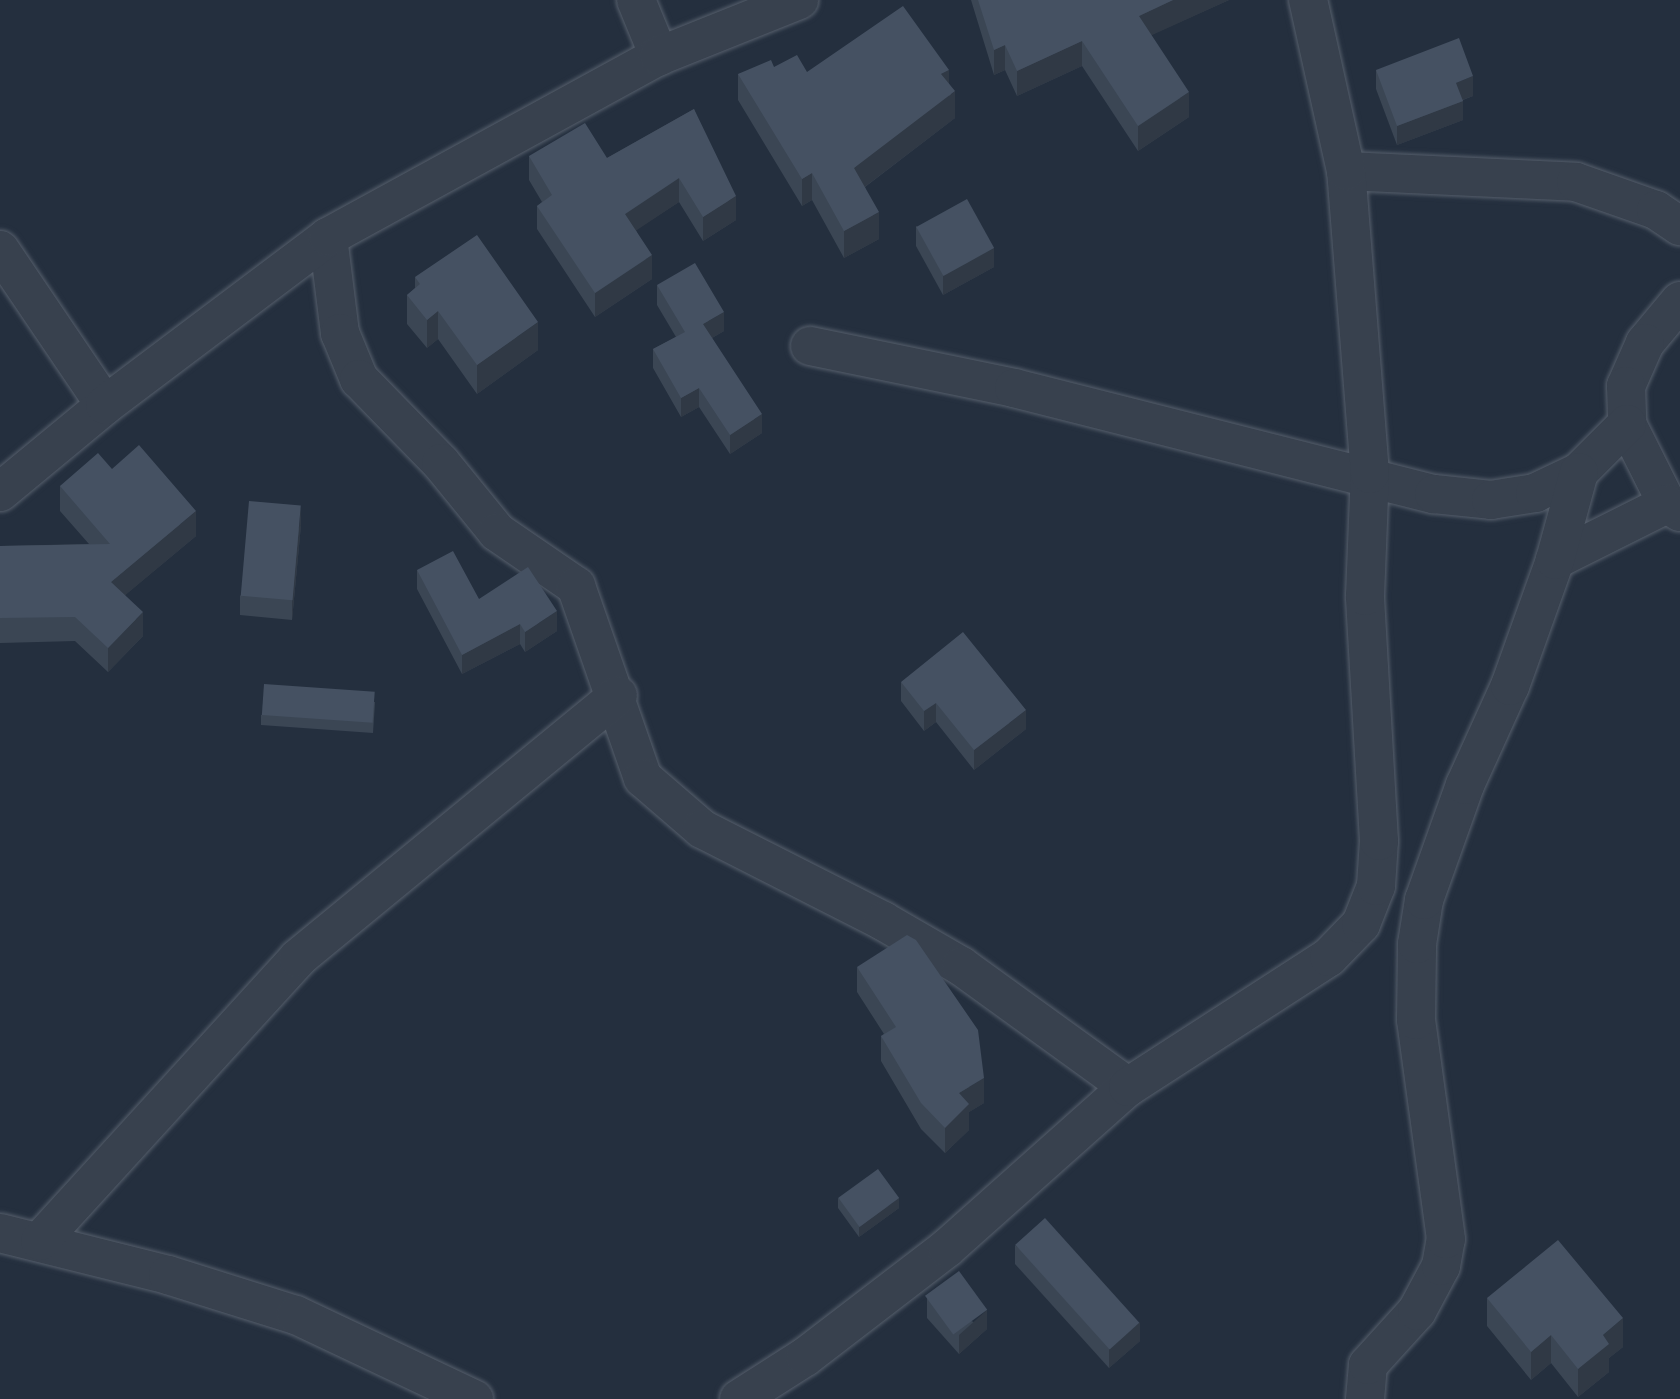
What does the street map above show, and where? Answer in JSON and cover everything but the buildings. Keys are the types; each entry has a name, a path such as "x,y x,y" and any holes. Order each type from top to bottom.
{"street":[{"path":"636,0 659,56"},
{"path":"0,492 105,405 328,237 659,56 799,0"},
{"path":"738,1399 805,1357 947,1248 1128,1087 1329,957 1361,925 1376,886 1379,841 1365,596 1370,474 1346,171 1308,0"},
{"path":"1346,171 1576,181 1656,210 1680,226"},
{"path":"328,237 340,333 359,379 441,463 497,532 576,586 618,695 642,778 702,829 883,921 961,966 1128,1087"},
{"path":"0,250 105,405"},
{"path":"1555,559 1673,508 1627,424 1626,386 1645,343 1680,301"},
{"path":"810,346 1014,388 1370,474 1434,494 1491,500 1535,493 1579,472 1627,424"},
{"path":"1365,1399 1368,1365 1417,1311 1441,1266 1446,1239 1416,1020 1417,944 1424,900 1555,559 1579,472"},
{"path":"40,1241 298,958 618,695"},
{"path":"0,1233 40,1241 296,1315 474,1399"}]}
